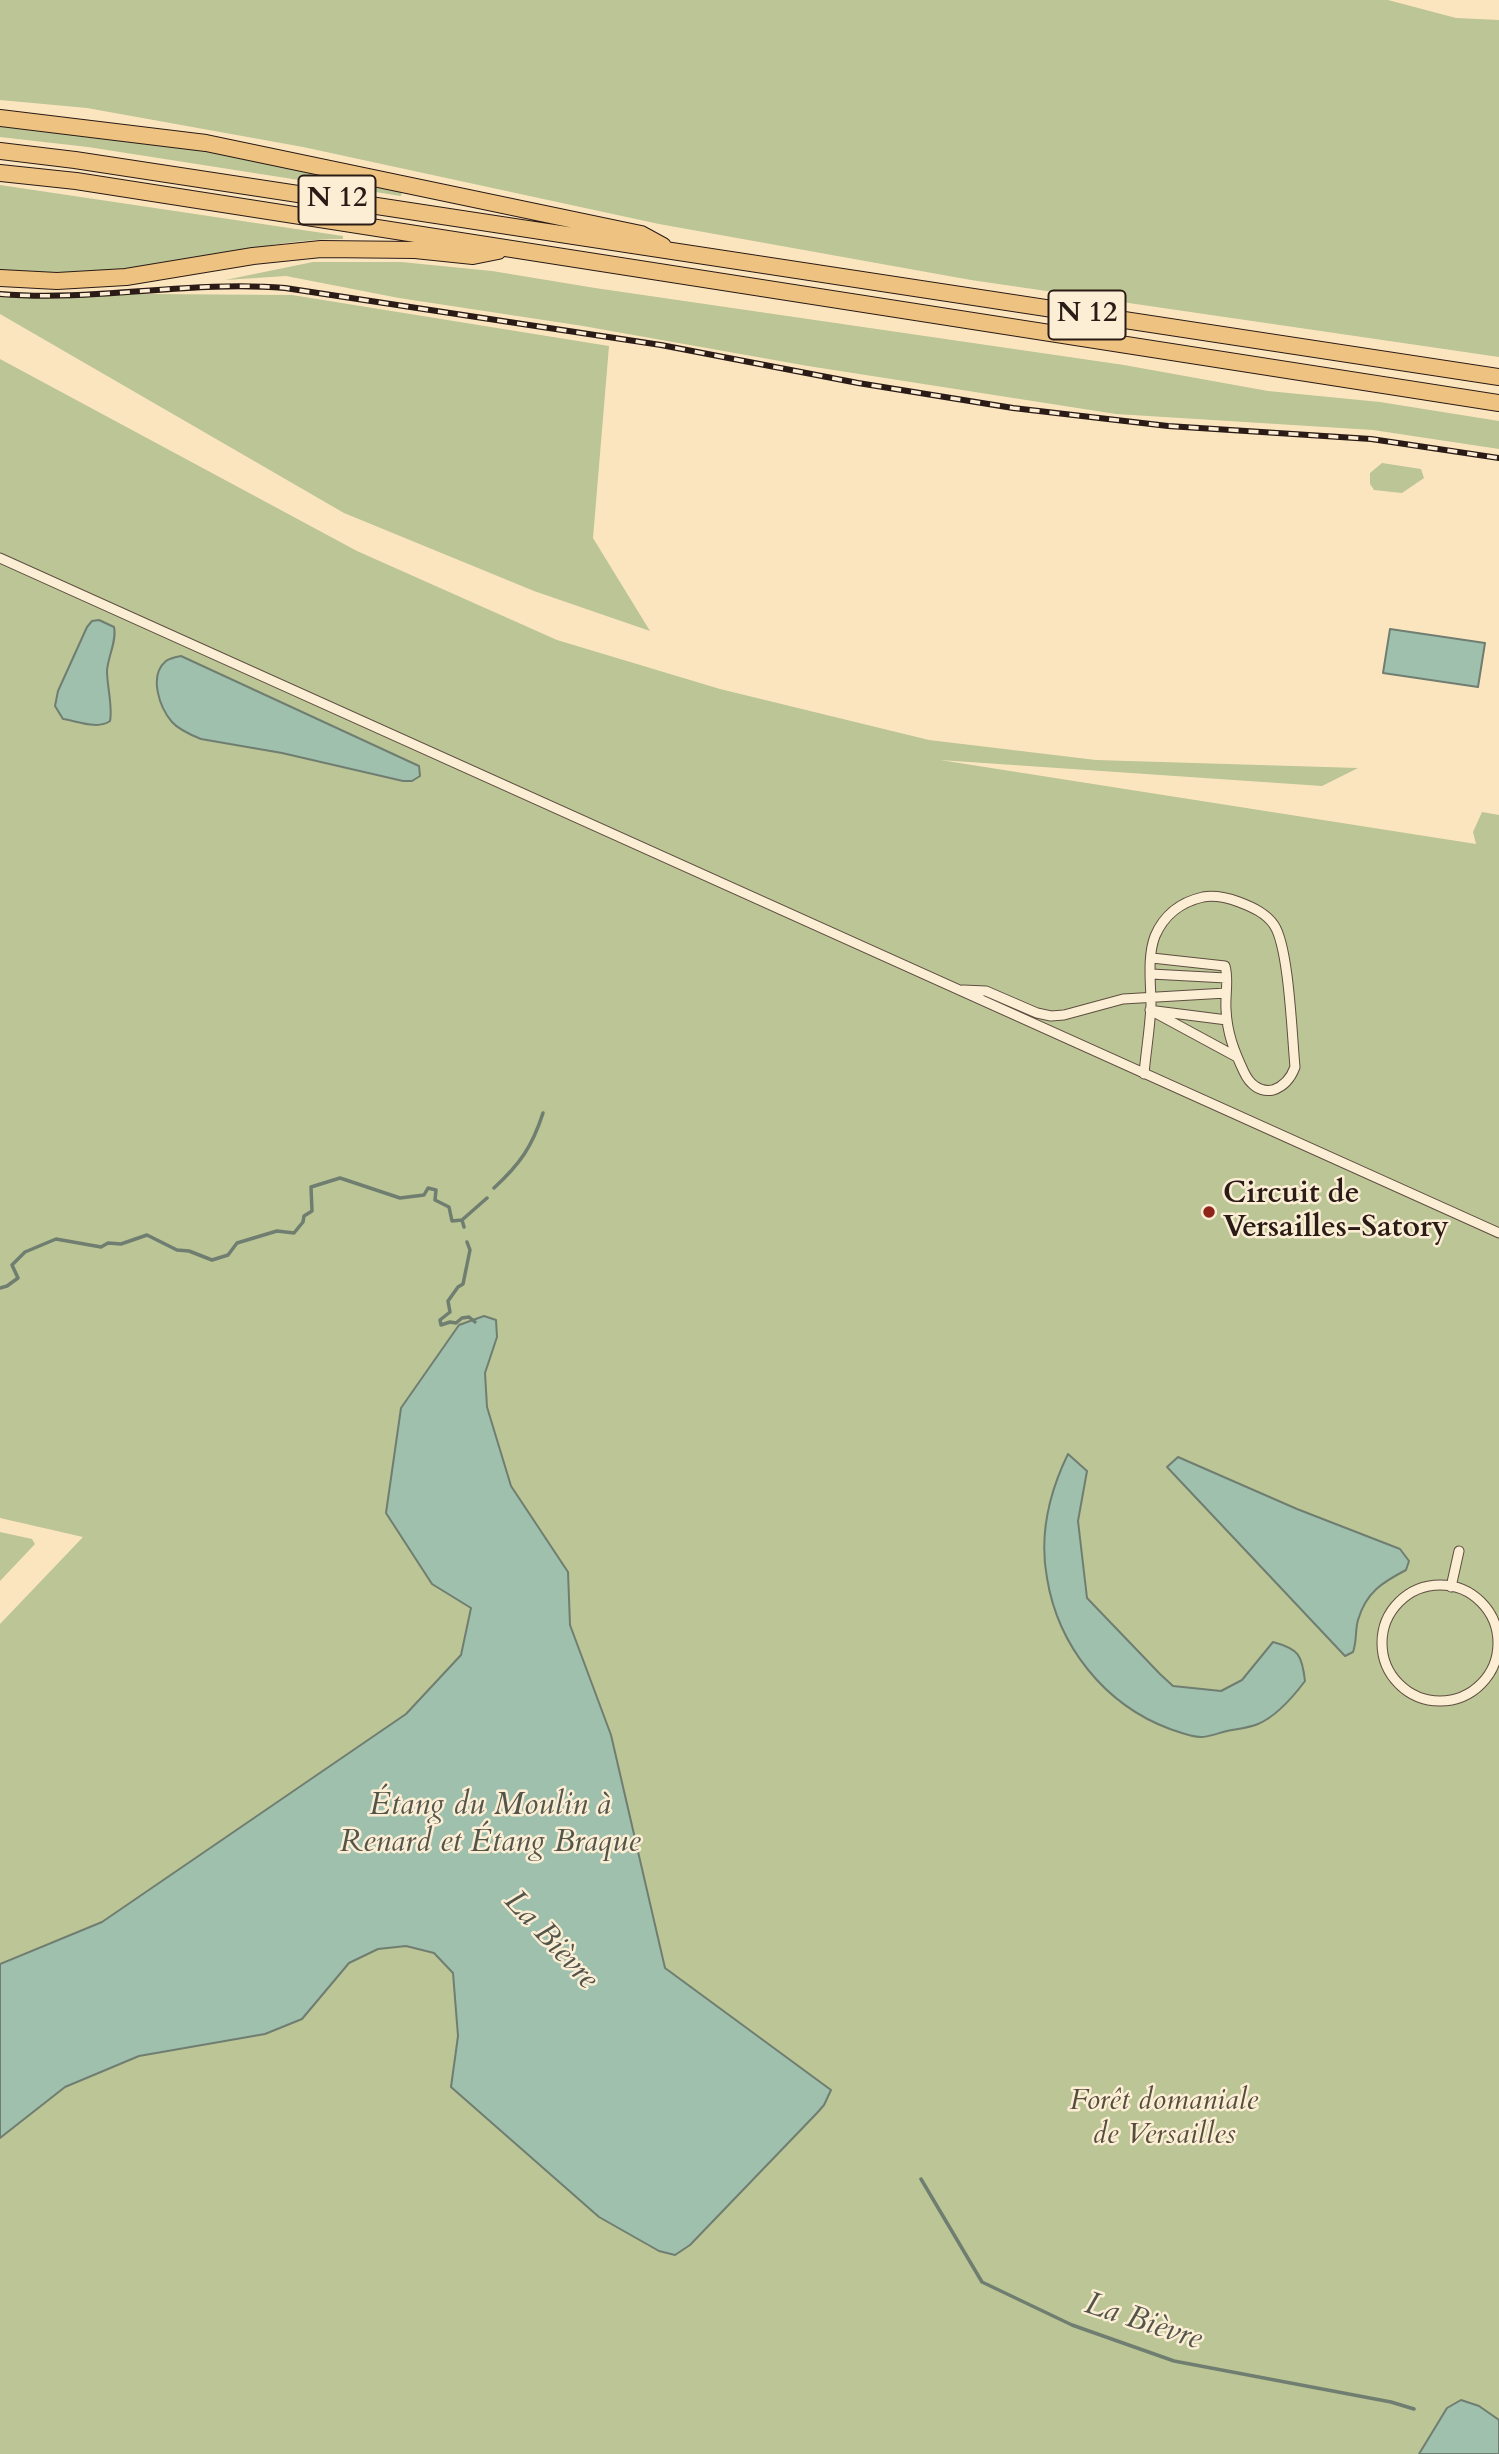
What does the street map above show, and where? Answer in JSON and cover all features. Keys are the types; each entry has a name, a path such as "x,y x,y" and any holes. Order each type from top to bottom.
{"highway":[{"path":"0,118 206,143 347,171 641,234 674,252"},
{"name":"N 12","path":"0,151 75,160 1499,377"},
{"name":"N 12","path":"0,173 76,181 1499,403"},
{"path":"0,278 57,281 127,277 253,256 321,249 415,250 473,256 509,248"}],"street":[{"path":"0,558 1499,1233"},
{"path":"1144,1074 1153,941 1164,920 1173,911 1189,901 1206,896 1231,899 1250,906 1271,921 1280,935 1295,1067 1285,1083 1275,1089 1267,1090 1254,1086 1235,1056 1227,1020 1226,969 1222,964 1152,958"},
{"path":"1151,974 1226,978"},
{"path":"958,990 986,991 1037,1013 1051,1016 1123,999 1226,993"},
{"path":"1150,1010 1235,1056"},
{"path":"1150,1010 1227,1020"},
{"path":"1451,1587 1460,1550"},
{"path":"1422,1587 1451,1587 1462,1589 1479,1600 1492,1616 1498,1635 1498,1655 1487,1678 1477,1689 1459,1699 1441,1702 1422,1700 1406,1691 1392,1678 1384,1662 1381,1644 1384,1625 1392,1609 1405,1596 1422,1587"},
{"path":"1487,1678 1499,1681"}],"green space":[{"path":"0,0 1388,0 1456,18 1499,20 1499,357 971,280 659,224 303,147 87,108 0,100"},
{"path":"0,125 182,147 402,190 401,196 88,147 0,137"},
{"path":"0,185 343,236 343,239 288,243 109,272 0,271"},
{"path":"313,262 401,262 492,271 1124,365 1268,391 1380,402 1499,421 1499,449 1373,430 1116,414 399,298 286,276 225,280"},
{"path":"0,293 292,295 609,346 593,538 650,631 534,591 344,513 0,314"},
{"name":"Forêt domaniale de Versailles","path":"0,359 357,551 557,640 720,689 929,740 1096,760 1358,768 1322,786 940,760 1476,844 1473,832 1482,812 1499,815 1499,2420 1479,2406 1447,2408 1419,2454 0,2454 0,2138 65,2087 139,2056 265,2034 301,2019 349,1963 378,1949 406,1946 434,1953 453,1972 458,2036 451,2087 648,2246 675,2255 831,2090 665,1968 611,1735 570,1624 568,1572 511,1486 487,1407 485,1373 497,1337 495,1320 432,1584 471,1608 461,1655 406,1714 102,1922 0,1964 0,1624 83,1537 0,1518","holes":["1087,1472 1078,1521 1087,1598 1173,1686 1221,1691 1242,1680 1273,1642 1298,1655 1305,1682 1276,1712 1163,1726 1131,1709 1090,1673 1061,1627 1046,1576 1044,1542 1048,1507"]},
{"path":"1382,463 1421,469 1424,478 1402,493 1374,490 1370,484 1370,473"},
{"path":"0,1532 32,1539 35,1544 0,1581"}],"water":[{"path":"99,620 114,627 115,632 107,671 110,721 94,725 63,719 55,706 58,691 87,627 92,621"},
{"path":"1390,629 1485,643 1478,687 1383,673"},
{"path":"181,656 419,766 420,776 412,781 403,781 282,753 201,739 189,734 175,725 168,716 160,701 157,683 161,667 166,661"},
{"name":"Étang du Moulin à Renard et Étang Braque","path":"484,1316 496,1320 497,1337 485,1373 487,1407 511,1486 568,1572 570,1625 611,1735 665,1968 831,2090 817,2113 690,2245 675,2255 659,2251 599,2217 451,2087 458,2036 453,1973 434,1953 406,1946 378,1949 349,1963 302,2019 265,2034 139,2056 65,2087 0,2138 0,1964 102,1922 406,1714 461,1655 471,1608 432,1584 386,1513 401,1408 459,1325"},
{"path":"1068,1454 1087,1471 1078,1521 1087,1598 1173,1686 1221,1691 1242,1680 1273,1642 1289,1647 1298,1654 1305,1681 1278,1711 1254,1725 1207,1736 1193,1736 1170,1729 1125,1705 1105,1689 1088,1670 1062,1627 1053,1603 1045,1562 1047,1515"},
{"path":"1178,1457 1297,1509 1400,1549 1409,1561 1406,1570 1383,1584 1366,1602 1358,1620 1353,1652 1345,1656 1167,1467"},
{"path":"1461,2400 1479,2406 1499,2420 1499,2454 1419,2454 1447,2408"}],"waterway":[{"path":"494,1188 524,1154 543,1113"},
{"path":"0,1288 18,1278 12,1265 25,1252 56,1239 101,1247 108,1243 121,1244 147,1235 177,1250 189,1251 212,1260 228,1255 237,1243 277,1231 294,1233 303,1222 304,1216 312,1211 311,1187 340,1178 400,1198 424,1195 428,1188 436,1190 435,1200 449,1207 452,1221 462,1220 464,1227"},
{"path":"462,1220 487,1198"},
{"path":"467,1242 470,1250 463,1284 448,1301 450,1312 440,1320 441,1325 456,1323 469,1317 475,1322"},
{"name":"La Bièvre","path":"921,2179 982,2282 1072,2325 1174,2361 1391,2402 1414,2409"}],"railway":[{"path":"0,294 36,296 214,287 285,288 661,345 858,383 1013,408 1168,426 1371,439 1499,458"}],"place":[{"name":"Circuit de Versailles-Satory","path":"1209,1212"}]}
